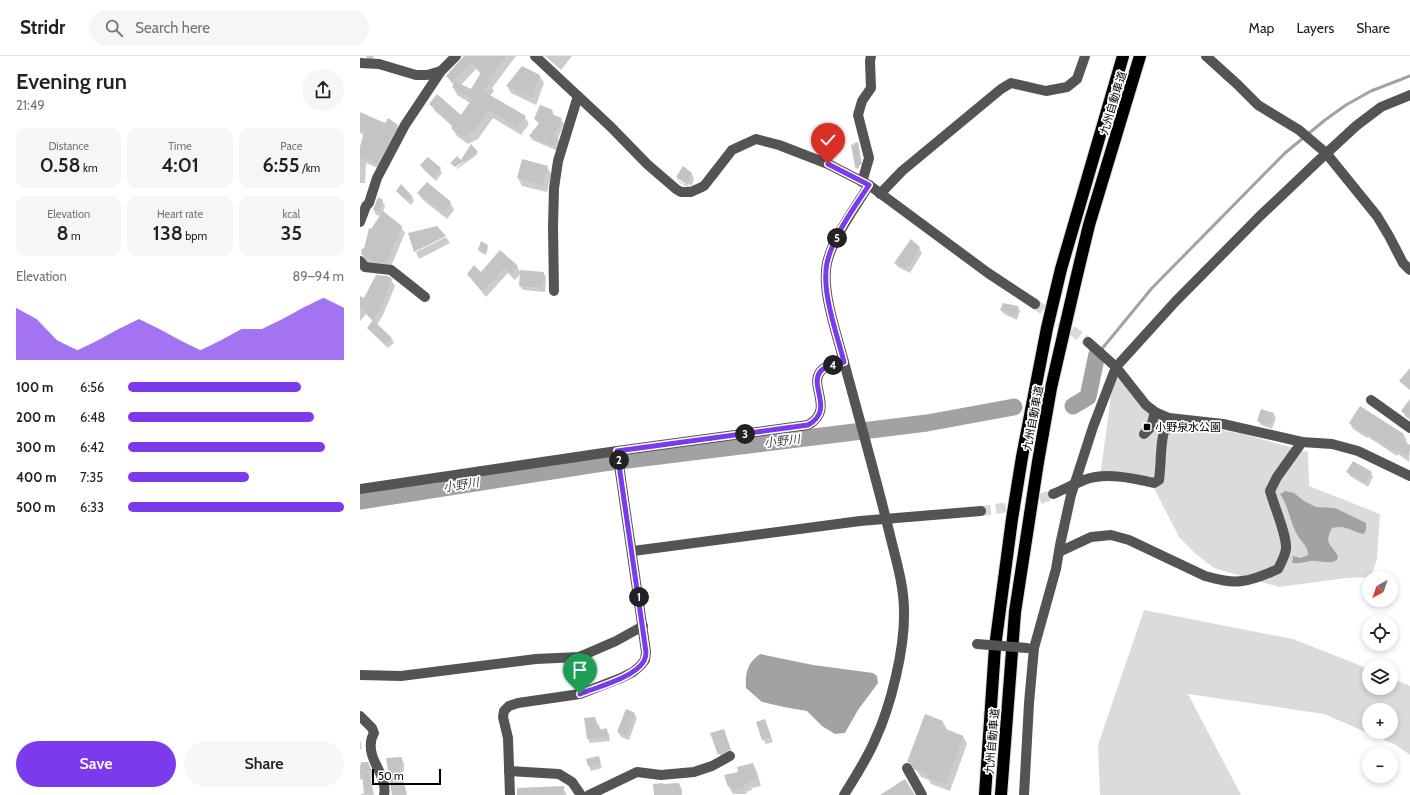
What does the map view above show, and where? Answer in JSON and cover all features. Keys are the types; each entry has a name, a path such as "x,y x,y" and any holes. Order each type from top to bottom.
{"highway":[{"name":"九州自動車道","path":"985,795 995,647 1022,457 1046,335 1061,269 1123,56"},
{"name":"九州自動車道","path":"1001,795 1015,612 1038,462 1050,396 1076,275 1089,225 1140,56"}],"street":[{"path":"360,222 378,178 405,124 441,71 456,56"},
{"path":"535,56 611,127 647,164 681,192 691,192 704,186 732,150 756,139 779,145 828,164 865,183 988,273 1035,304"},
{"path":"844,795 864,763 876,739 886,713 896,675 902,640 904,610 901,580 886,518 853,398 826,291 827,263 839,234 865,183 869,158 858,115 862,101 871,88 871,56"},
{"path":"880,194 902,171 1001,89 1011,83 1046,91 1067,87 1077,79 1085,56"},
{"path":"1206,56 1258,105 1299,130 1326,153 1377,216 1403,263 1410,270"},
{"path":"360,63 379,64 416,74 427,75 441,71"},
{"path":"1024,795 1029,703 1030,648 1052,587 1071,495 1112,363 1260,216 1356,126 1381,107 1410,95"},
{"path":"554,291 554,188 558,161 578,96"},
{"path":"360,261 365,267 391,270 425,297"},
{"path":"1088,342 1112,363 1146,405 1155,412 1169,418 1223,424 1302,442 1332,444 1358,451 1410,476"},
{"path":"360,489 618,454 808,425 816,421 820,415 821,408 817,381 819,374 822,370 828,367 844,362"},
{"path":"1371,400 1410,428"},
{"path":"1144,434 1151,427 1155,412"},
{"path":"1053,494 1085,480 1118,476 1154,483 1159,480 1162,436 1169,418"},
{"path":"1059,552 1091,537 1111,535 1129,540 1216,580 1242,582 1278,569 1286,548 1282,528 1270,491 1277,477 1302,442"},
{"path":"510,795 508,738 503,717 504,711 509,706 518,702 580,694 633,672 645,660 646,652 643,626 618,454"},
{"path":"633,551 886,518 980,511"},
{"path":"360,675 401,676 536,659 579,657 616,641 643,626"},
{"path":"977,644 1030,648"},
{"path":"360,716 374,732 370,742 373,754 385,783 384,795"},
{"path":"589,795 637,772 661,775 694,772 712,766 730,756"},
{"path":"907,768 922,795"},
{"path":"509,771 559,774 572,782 580,795"}],"shaded area":[{"path":"1114,373 1146,412 1177,425 1205,427 1243,434 1308,452 1309,486 1380,514 1377,559 1373,571 1362,571 1362,577 1279,587 1214,568 1196,554 1179,537 1154,488 1100,477"},
{"path":"1285,491 1294,493 1304,501 1316,507 1335,508 1366,523 1366,530 1364,534 1341,527 1332,528 1328,540 1338,556 1337,560 1331,562 1311,561 1292,563 1293,556 1300,558 1308,555 1308,552 1295,531 1280,494"},
{"path":"1144,610 1293,639 1362,666 1362,695 1398,695 1398,681 1410,686 1410,755 1396,745 1382,739 1398,739 1398,703 1362,703 1362,730 1324,714 1188,694 1241,795 1100,795 1098,745"},
{"path":"760,654 813,665 873,673 877,676 878,683 858,710 845,733 835,734 822,726 807,711 762,702 746,688 748,669 752,661"}],"building":[{"path":"464,56 506,56 487,81 490,83 483,91 526,116 517,128 489,110 474,131 463,137 451,128 453,125 429,104 437,94 461,115 472,99 452,87 455,81 471,89 482,71 471,62 452,82 446,76"},
{"path":"522,66 540,75 532,98 506,86"},
{"path":"540,105 553,110 551,114 562,118 554,136 558,138 555,147 529,136 540,122 534,119"},
{"path":"360,112 385,123 388,118 398,125 377,164 360,157 360,147 364,131 360,129"},
{"path":"858,142 861,163 859,164 859,167 855,167 851,144 854,145 854,143"},
{"path":"471,144 478,152 455,167 450,163 457,156 461,160"},
{"path":"428,157 441,168 433,177 420,165"},
{"path":"522,159 548,166 543,185 517,178"},
{"path":"683,166 692,173 688,185 676,177"},
{"path":"427,182 451,202 443,212 417,193"},
{"path":"401,184 412,196 408,201 396,191"},
{"path":"378,197 383,200 379,212 373,210"},
{"path":"383,211 402,226 386,263 376,262 361,254 362,248 364,249 369,228 371,229"},
{"path":"437,226 446,236 414,252 408,233"},
{"path":"911,239 920,247 907,269 894,263"},
{"path":"481,241 488,245 485,254 478,250"},
{"path":"500,250 518,266 511,274 504,268 482,291 467,274 474,265 481,272"},
{"path":"520,270 544,272 542,287 519,286"},
{"path":"376,275 388,276 392,279 380,309 373,320 360,307 360,296 364,298"},
{"path":"1003,303 1018,306 1014,316 1000,310"},
{"path":"373,320 392,338 385,344 367,328"},
{"path":"1410,368 1410,390 1399,381"},
{"path":"1410,399 1410,417 1401,411"},
{"path":"1360,406 1404,434 1401,439 1410,445 1410,450 1406,456 1395,449 1393,451 1349,423"},
{"path":"1261,409 1274,413 1270,425 1257,421"},
{"path":"1353,461 1372,472 1365,483 1346,472"},
{"path":"626,709 635,713 627,736 617,732"},
{"path":"925,714 943,721 941,727 963,736 946,784 926,777 927,774 915,770 911,763 907,762"},
{"path":"595,717 596,726 599,725 599,730 607,728 608,736 587,739 584,718"},
{"path":"765,719 771,737 762,740 756,722"},
{"path":"724,729 731,750 727,750 718,755 710,733"},
{"path":"599,756 601,764 588,766 586,759"},
{"path":"402,757 402,767 400,767 406,795 392,795 386,758"},
{"path":"361,762 368,762 372,771 368,772 372,794 364,793 362,773 360,773"},
{"path":"753,763 757,779 743,784 744,787 732,790 731,786 728,787 724,775 738,772 737,767"},
{"path":"905,779 915,795 880,795"},
{"path":"679,783 681,795 654,795 653,784"},
{"path":"564,786 564,795 517,795 517,788"}],"waterway":[{"path":"1101,350 1152,288 1285,153 1346,105 1371,91 1410,76"},
{"name":"小野川","path":"1073,406 1088,397 1097,354"},
{"name":"小野川","path":"360,501 603,463 927,423 1014,407"}],"tunnel":[{"path":"1035,304 1088,342"},
{"path":"981,511 1027,503 1053,494"}],"place":[{"name":"小野泉水公園","path":"1147,427"}],"route":[{"path":"580,694 633,672 645,660 646,652 633,551 617,451 808,425 816,421 820,415 821,408 817,381 819,374 822,370 828,367 844,362 826,291 827,263 839,234 869,185 828,164"}]}
